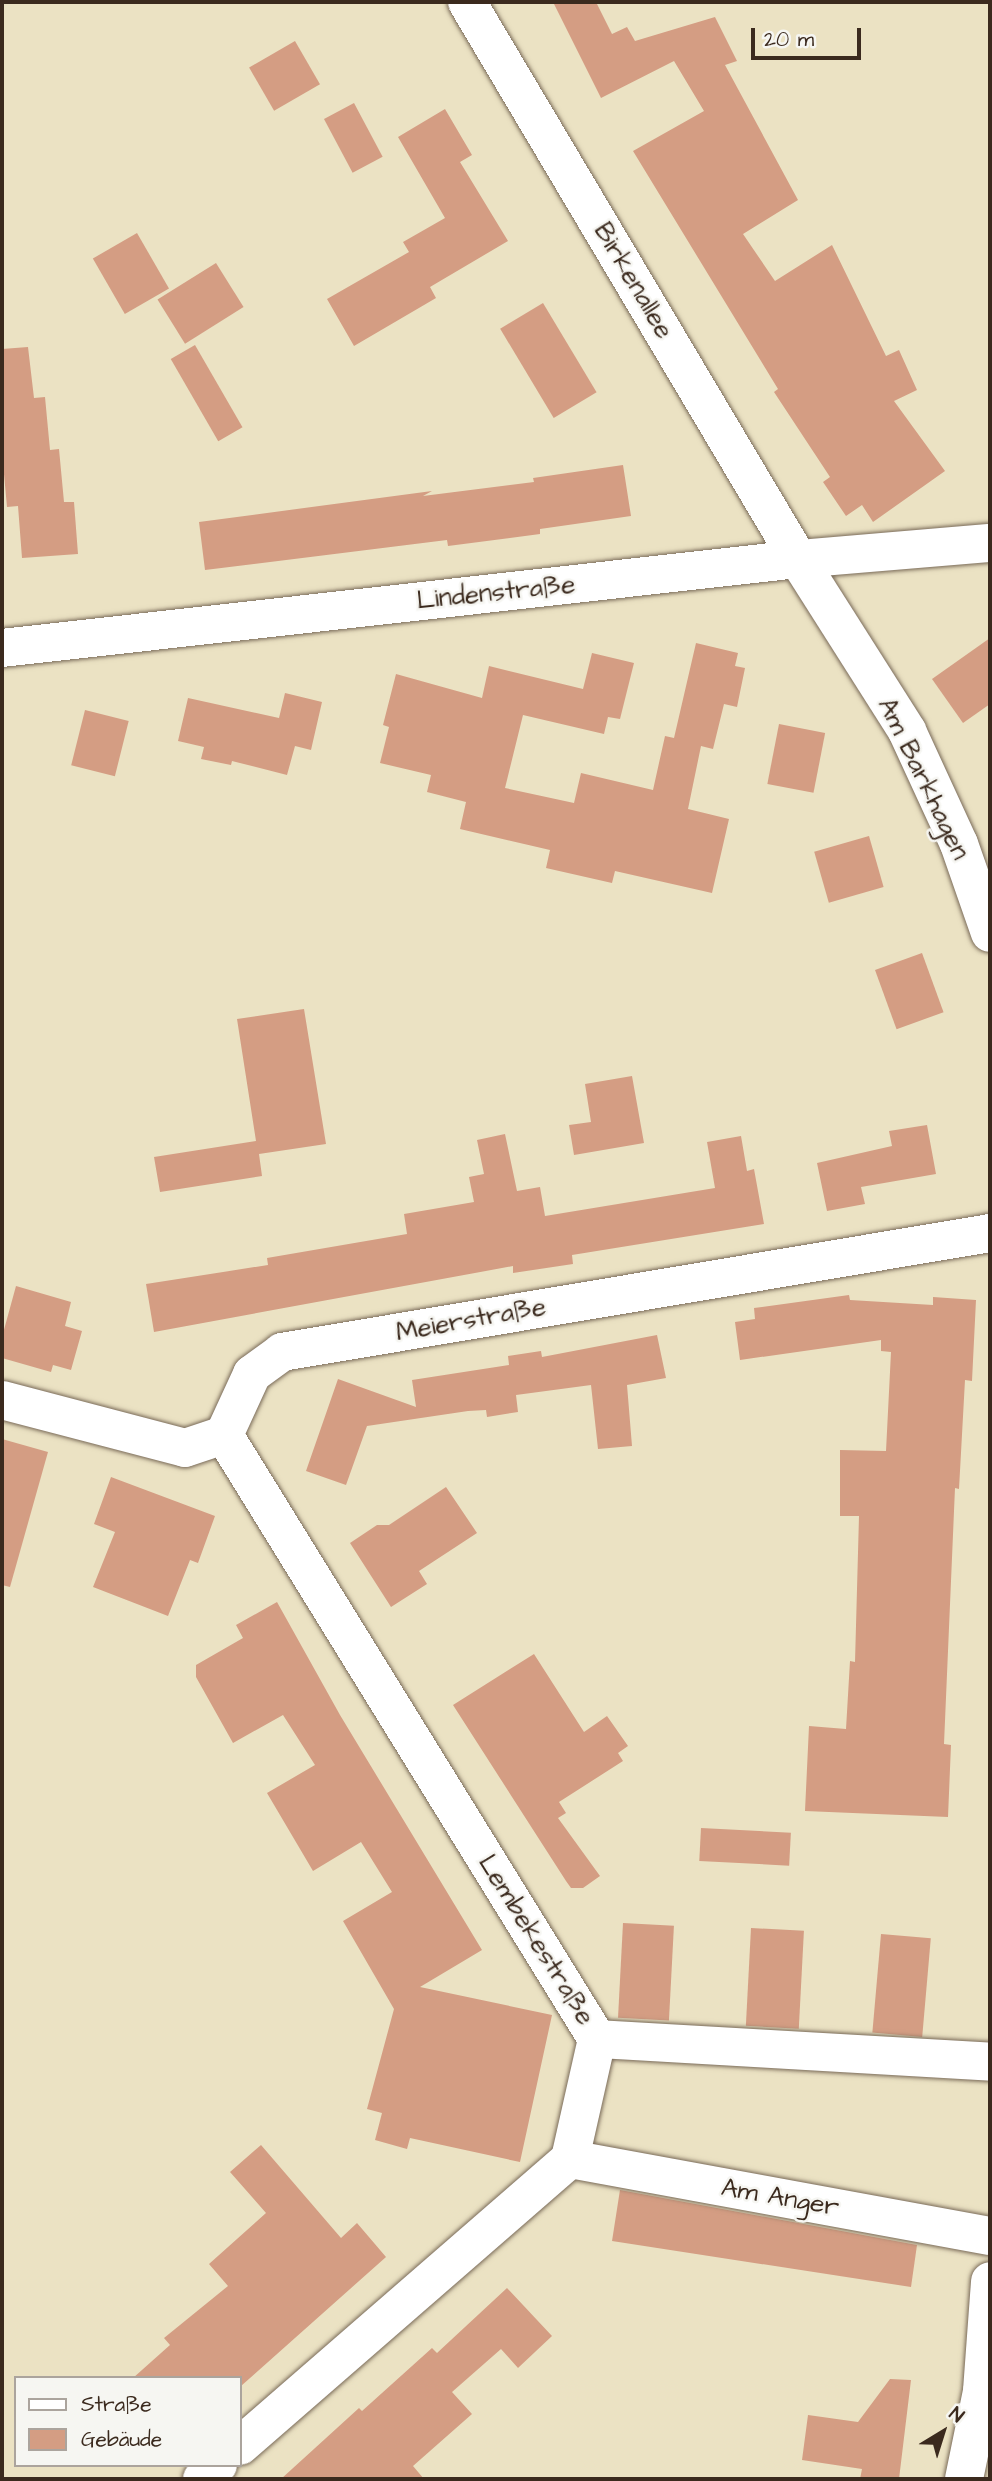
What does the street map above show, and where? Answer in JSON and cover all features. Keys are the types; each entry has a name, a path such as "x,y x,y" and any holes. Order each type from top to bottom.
{"street":[{"name":"Birkenallee","path":"467,2 798,559"},
{"name":"Lindenstraße","path":"2,648 798,559 990,543"},
{"name":"Am Barkhagen","path":"798,559 906,731 958,844 990,933"},
{"name":"Meierstraße","path":"224,1435 252,1374 282,1352 990,1233"},
{"path":"2,1400 185,1448 224,1435"},
{"name":"Lembekestraße","path":"224,1435 597,2039 569,2160"},
{"path":"597,2039 990,2062"},
{"path":"242,2444 569,2160"},
{"name":"Am Anger","path":"569,2160 990,2236"},
{"path":"964,2479 982,2391 990,2280"},
{"path":"202,2479 216,2467"}],"building":[{"path":"553,2 596,2 612,34 627,27 635,41 715,17 737,61 725,65 798,200 743,234 775,281 832,245 886,356 899,350 917,390 894,401 945,471 873,522 862,505 846,516 823,482 830,477 774,392 778,389 633,151 704,111 674,61 601,98"},
{"path":"295,41 320,84 274,111 249,68"},
{"path":"354,103 383,157 353,173 324,119"},
{"path":"445,109 472,155 460,162 508,241 430,287 436,298 354,346 327,299 409,252 403,242 445,218 398,137"},
{"path":"137,233 169,288 125,314 93,258"},
{"path":"216,263 244,307 185,344 157,300"},
{"path":"543,303 597,392 554,418 500,329"},
{"path":"195,345 242,427 218,441 171,359"},
{"path":"28,347 34,398 45,397 50,450 59,449 64,502 74,502 78,554 22,558 18,506 7,507 2,452 2,349"},
{"path":"623,465 631,516 540,529 540,534 448,546 447,540 205,570 199,522 432,491 423,496 534,482 533,478"},
{"path":"990,638 990,704 963,723 932,679"},
{"path":"696,643 738,653 735,666 745,668 737,707 724,704 713,749 701,746 688,809 729,819 712,893 615,871 612,883 546,868 550,850 460,829 466,802 427,792 431,775 380,763 389,727 383,725 396,674 482,698 489,666 583,689 592,653 634,663 620,719 608,717 604,734 523,715 505,788 574,803 581,773 653,790 665,736 674,738"},
{"path":"285,693 322,702 311,750 295,746 287,775 232,761 231,765 201,759 204,747 178,741 188,698 279,718"},
{"path":"85,710 129,721 115,776 71,765"},
{"path":"779,724 825,733 813,793 767,784"},
{"path":"869,836 884,887 829,903 814,852"},
{"path":"922,953 944,1012 897,1029 875,970"},
{"path":"304,1009 326,1144 259,1154 262,1176 160,1192 154,1157 256,1141 237,1019"},
{"path":"632,1076 644,1143 574,1155 569,1125 591,1122 585,1084"},
{"path":"927,1125 936,1174 861,1187 865,1204 827,1211 817,1163 892,1146 889,1131"},
{"path":"505,1134 517,1191 540,1187 545,1216 715,1188 707,1142 741,1136 747,1171 754,1169 764,1224 572,1255 573,1264 513,1273 513,1266 154,1332 146,1284 268,1265 267,1258 407,1234 404,1214 474,1202 469,1177 484,1174 477,1140"},
{"path":"16,1286 71,1302 65,1326 82,1331 71,1370 53,1365 51,1372 2,1358 2,1337"},
{"path":"849,1295 850,1300 933,1305 933,1297 976,1300 972,1381 965,1380 959,1489 955,1488 944,1744 951,1745 948,1817 805,1811 809,1726 846,1729 850,1661 855,1662 859,1516 840,1516 840,1450 886,1451 891,1352 881,1351 881,1340 740,1360 735,1322 755,1319 754,1308"},
{"path":"657,1335 666,1378 627,1385 632,1446 598,1449 591,1385 516,1395 518,1412 487,1417 486,1410 468,1411 367,1426 346,1485 306,1471 338,1379 416,1407 412,1380 509,1365 508,1356 541,1351 542,1357"},
{"path":"2,1439 48,1452 10,1587 2,1585"},
{"path":"111,1477 215,1516 198,1563 190,1560 168,1616 93,1587 115,1532 94,1524"},
{"path":"446,1487 477,1533 419,1571 427,1584 391,1607 350,1543 377,1525 389,1525"},
{"path":"277,1602 340,1715 482,1950 420,1987 552,2015 520,2162 410,2138 407,2149 375,2140 382,2113 367,2109 394,2009 343,1921 392,1892 361,1842 313,1871 267,1793 315,1765 283,1715 233,1743 196,1677 196,1665 243,1638 236,1625"},
{"path":"534,1654 584,1732 607,1716 628,1746 618,1753 623,1761 559,1802 566,1813 558,1818 600,1876 583,1888 571,1888 566,1881 453,1705"},
{"path":"701,1828 791,1833 789,1866 699,1861"},
{"path":"623,1923 674,1926 669,2021 618,2018"},
{"path":"751,1928 804,1931 799,2029 746,2026"},
{"path":"881,1934 931,1938 922,2037 872,2033"},
{"path":"261,2145 341,2238 357,2223 386,2257 242,2385 242,2376 135,2376 170,2345 164,2338 228,2286 209,2264 266,2213 230,2172"},
{"path":"620,2190 917,2245 911,2287 612,2241"},
{"path":"507,2288 552,2336 518,2368 501,2349 452,2392 472,2414 413,2466 424,2479 281,2479 359,2408 362,2411 432,2348 437,2353"},
{"path":"890,2379 911,2380 899,2479 860,2479 862,2469 802,2460 808,2415 858,2422"}]}
